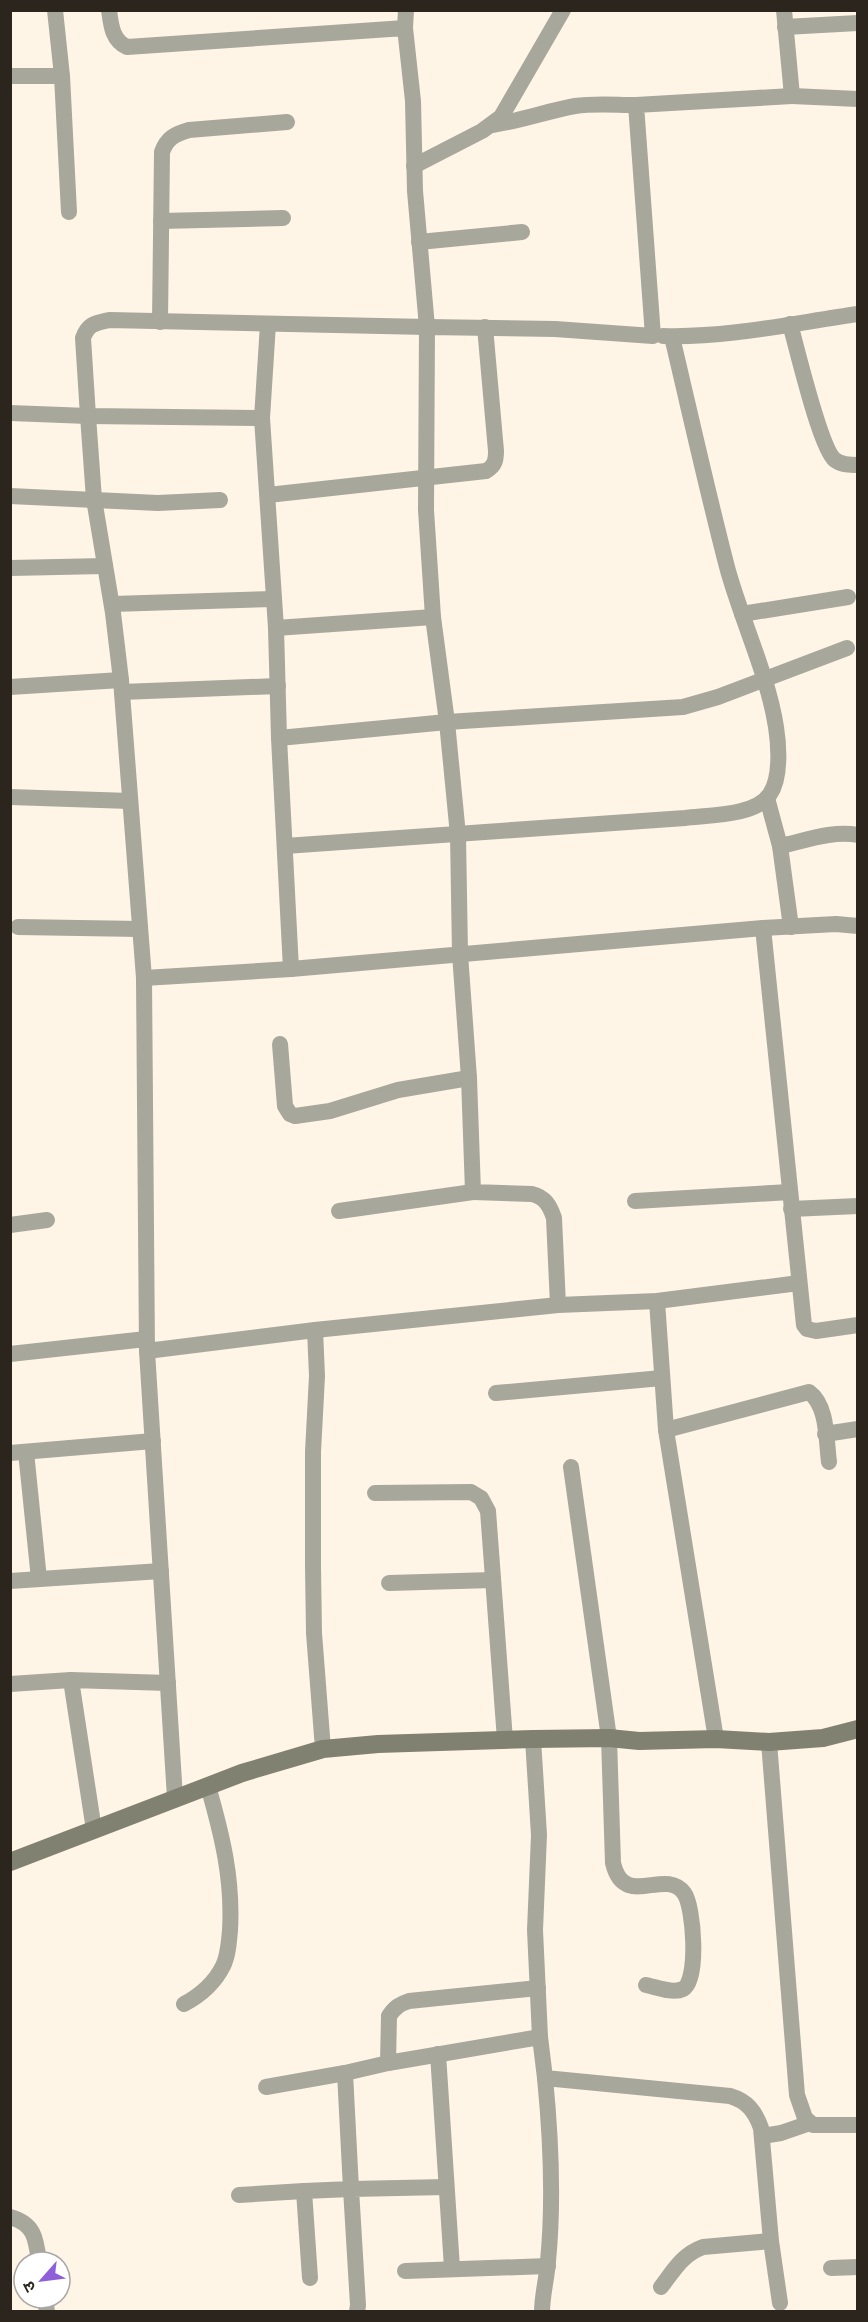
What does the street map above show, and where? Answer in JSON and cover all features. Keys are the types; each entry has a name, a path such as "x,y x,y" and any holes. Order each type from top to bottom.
{"street":[{"path":"55,10 62,75 69,212"},
{"path":"109,10 113,35 119,44 126,47 405,28"},
{"path":"406,10 405,28 413,101 414,166 426,327 426,510 433,617 447,722 458,835 460,954 469,1078 473,1192"},
{"path":"414,166 492,125 501,117 563,10"},
{"path":"792,96 784,19 858,23"},
{"path":"10,76 62,75"},
{"path":"492,125 517,122 578,106 792,96 858,99"},
{"path":"636,105 653,336"},
{"path":"160,322 162,152 165,142 174,134 189,130 287,122"},
{"path":"161,221 283,218"},
{"path":"419,242 522,232"},
{"path":"175,1798 147,1345 144,978 122,686 112,604 94,499 83,338 86,329 93,323 110,321 485,327 672,337 858,314"},
{"path":"268,324 262,418 276,628 279,738 291,969"},
{"path":"790,324 827,450 835,460 846,465 858,465"},
{"path":"268,495 486,471 495,462 496,451 485,327"},
{"path":"285,846 696,816 746,810 758,806 767,798 774,786 778,766 777,730 772,704 728,568 672,337"},
{"path":"10,413 262,418"},
{"path":"10,496 158,503 220,500"},
{"path":"10,568 105,566"},
{"path":"742,614 848,597"},
{"path":"112,604 274,599"},
{"path":"276,628 433,617"},
{"path":"279,738 447,722 683,707 718,697 847,648"},
{"path":"10,687 278,686"},
{"path":"10,797 130,801"},
{"path":"767,798 780,846 791,927"},
{"path":"780,846 850,833 858,835"},
{"path":"144,978 291,969 763,928 836,924 858,926"},
{"path":"18,927 140,929"},
{"path":"763,928 804,1325 807,1329 816,1331 858,1325"},
{"path":"280,1044 285,1106 290,1114 295,1116 330,1111 398,1090 469,1078"},
{"path":"339,1211 473,1192 540,1195 550,1207 554,1218 558,1305"},
{"path":"634,1201 791,1201 858,1206"},
{"path":"10,1225 47,1220"},
{"path":"10,1354 315,1330 558,1305 657,1301 799,1283"},
{"path":"657,1301 666,1430 716,1739"},
{"path":"315,1330 317,1376 313,1452 313,1567 323,1749"},
{"path":"496,1393 662,1378"},
{"path":"666,1430 809,1392 816,1397 822,1408 829,1462"},
{"path":"825,1434 858,1429"},
{"path":"39,1579 18,1452 153,1441"},
{"path":"571,1467 609,1738 615,1874 630,1886 669,1884 677,1887 685,1893 690,1908 694,1965 689,1984 682,1990 674,1991 646,1985"},
{"path":"375,1493 471,1492 482,1498 488,1511 505,1740"},
{"path":"10,1581 161,1571"},
{"path":"389,1583 493,1580"},
{"path":"10,1684 71,1680 168,1683"},
{"path":"71,1680 94,1830"},
{"path":"10,1862 242,1773 323,1749 378,1744 533,1739 609,1738 639,1741 716,1739 769,1742 823,1738 858,1729"},
{"path":"533,1739 539,1835 535,1930 540,2037 552,2147 548,2266 542,2312"},
{"path":"769,1742 797,2095 805,2118 810,2123 820,2127 858,2125"},
{"path":"184,2004 200,1995 211,1984 224,1965 228,1944 231,1910 229,1876 224,1842 208,1786"},
{"path":"388,2063 389,2016 399,2005 409,2001 538,1988"},
{"path":"266,2087 540,2037"},
{"path":"438,2054 452,2268"},
{"path":"345,2073 357,2312"},
{"path":"545,2078 730,2096 743,2100 758,2118 762,2136 771,2241 780,2302"},
{"path":"762,2136 781,2133 810,2123"},
{"path":"239,2195 446,2187"},
{"path":"304,2191 310,2278"},
{"path":"10,2217 22,2221 30,2228 37,2250"},
{"path":"662,2287 679,2262 695,2250 704,2247 771,2241"},
{"path":"405,2271 548,2266"},
{"path":"831,2268 858,2268"}]}
